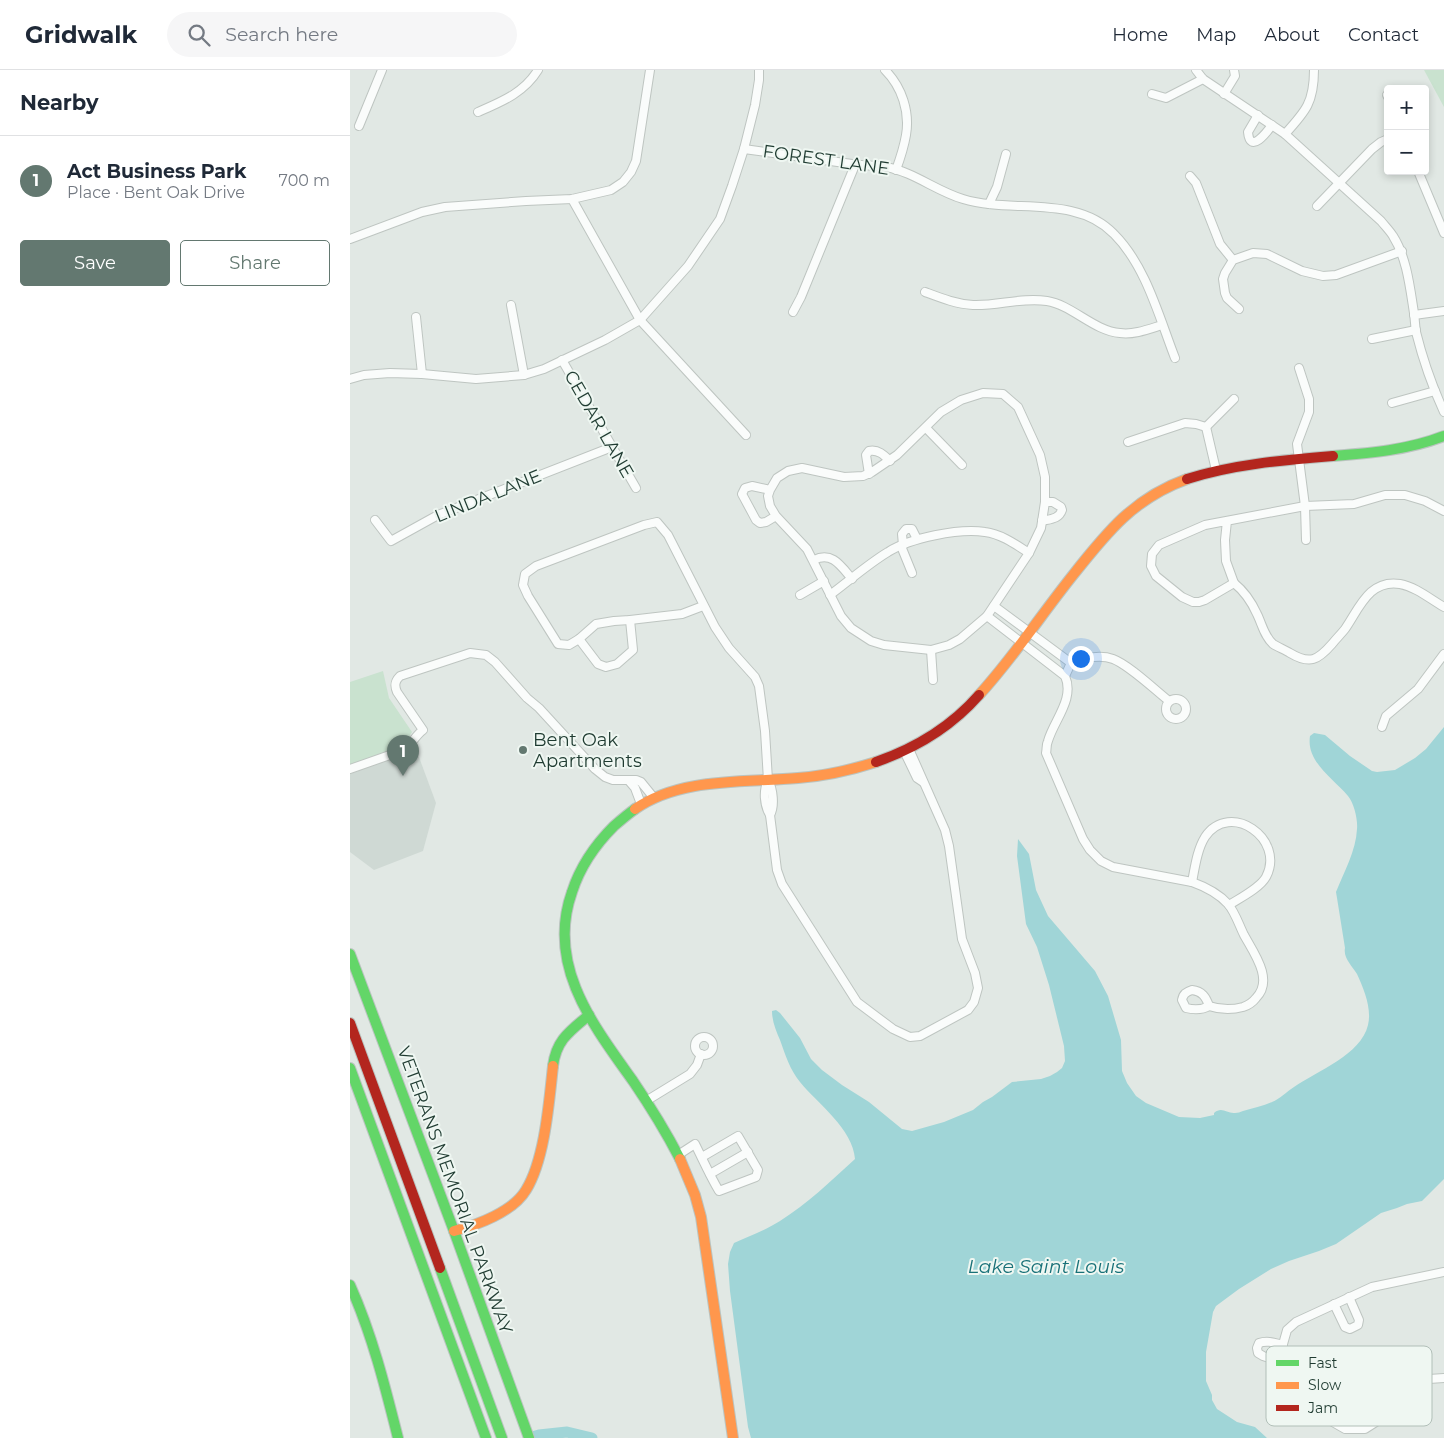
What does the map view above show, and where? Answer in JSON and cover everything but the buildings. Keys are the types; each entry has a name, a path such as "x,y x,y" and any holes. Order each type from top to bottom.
{"main road":[{"path":"733,1438 696,1199 678,1155 646,1101 589,1016 573,982 566,961 564,931 567,904 581,869 605,835 641,804 684,788 702,784 817,776 854,770 906,750 932,737 967,709 988,686 1100,540 1136,506 1160,490 1187,478 1216,470 1300,459 1387,451 1419,445 1444,436"},
{"name":"VETERANS MEMORIAL PARKWAY","path":"350,954 529,1438"},
{"path":"454,1231 474,1226 508,1209 526,1191 538,1162 547,1117 554,1055 561,1040 567,1033 589,1016"},
{"path":"350,1023 502,1438"},
{"path":"350,1068 486,1438"},
{"path":"350,1285 371,1336 382,1371 397,1436"}],"street":[{"path":"359,126 382,70"},
{"path":"478,112 506,100 526,86 538,70"},
{"path":"350,239 422,212 526,201 572,199 611,190 623,182 631,172 636,161 650,70"},
{"path":"350,379 381,373 422,374 476,379 524,375 544,369 606,340 640,320 688,266 720,219 744,149 755,105 760,70"},
{"path":"885,70 894,78 902,95 908,117 906,136 896,170"},
{"path":"1196,70 1203,79 1285,134 1381,221 1393,235 1402,251 1416,330 1424,361 1444,412"},
{"path":"1224,94 1235,76 1234,70"},
{"path":"1285,134 1308,108 1312,95 1314,70"},
{"path":"1152,94 1166,98 1203,79"},
{"path":"1258,115 1248,132 1251,141 1255,142 1262,138 1272,125"},
{"path":"1317,206 1372,149 1384,141"},
{"name":"FOREST LANE","path":"744,149 886,167 910,174 963,199 989,204 1060,209 1092,218 1113,232 1131,254 1146,283 1175,358"},
{"path":"989,204 997,187 1006,154"},
{"path":"793,312 802,297 855,164"},
{"path":"1420,175 1444,233"},
{"path":"1190,176 1196,183 1220,244 1233,260"},
{"path":"572,199 640,320 746,435"},
{"path":"1239,309 1227,298 1223,284 1225,273 1233,260 1253,253 1267,254 1302,271 1323,276 1336,275 1402,251"},
{"path":"925,292 952,302 974,305 1026,300 1047,301 1066,308 1103,328 1120,333 1139,332 1162,325"},
{"path":"511,305 524,375"},
{"path":"1414,315 1444,311"},
{"path":"416,317 422,374"},
{"path":"1372,339 1416,330"},
{"name":"CEDAR LANE","path":"562,360 636,488"},
{"path":"1299,368 1309,399 1309,412 1298,444 1305,506 1306,540"},
{"path":"1392,403 1435,392"},
{"path":"984,393 1003,394 1018,407 1040,455 1045,477 1045,502 1041,528 1029,553 986,616 960,639 949,645 931,650 884,645 859,634 851,628 841,616 807,549 776,516 770,506 768,496 770,490 777,478 788,472 802,468 844,477 863,476 890,461 941,412 961,400 984,393"},
{"path":"1206,427 1234,399"},
{"path":"1128,442 1185,423 1206,427"},
{"path":"1206,427 1216,470"},
{"path":"926,428 962,465"},
{"name":"LINDA LANE","path":"375,520 391,541 438,515 612,447"},
{"path":"869,474 866,456 869,450 882,454 890,461"},
{"path":"770,490 752,486 745,488 742,494 756,520 760,523 776,516"},
{"path":"1234,583 1205,600 1193,602 1182,597 1156,576 1151,566 1152,554 1159,545 1205,525 1305,506 1354,504 1385,495 1405,495 1425,501 1444,511"},
{"path":"1042,521 1054,519 1062,510 1061,507 1053,502 1045,502"},
{"path":"1228,521 1225,540 1226,561 1234,583 1242,590 1257,613 1266,635 1272,643 1301,659 1314,659 1324,653 1344,630 1362,601 1373,591 1386,585 1399,584 1413,588 1444,607"},
{"path":"703,606 682,614 596,624 569,645 558,644 523,585 525,574 536,566 644,525 657,522 668,535 715,627 729,648 755,677 759,686 765,731 768,780 765,787 767,810 770,815 777,870 782,884 857,1002 893,1030 910,1037 920,1036 968,1010 974,1002 978,988 975,973 962,940 949,846 945,830 923,782 917,778 906,750"},
{"path":"912,573 902,545 902,534 906,529 912,529 917,539"},
{"path":"830,595 889,551 917,539 966,531 986,532 1006,538 1029,553"},
{"path":"814,560 830,558 842,567 852,579"},
{"path":"800,594 824,581"},
{"path":"994,606 1071,663"},
{"path":"986,616 1065,676 1068,682 1068,694 1047,742 1046,753 1083,839 1090,850 1114,867 1192,882 1203,886 1217,894 1229,905 1260,964 1263,988 1256,998 1246,1006 1232,1010 1209,1006"},
{"path":"579,639 598,664 606,667 617,664 633,650 630,620"},
{"path":"931,650 933,680"},
{"path":"350,769 404,750 415,736 423,730 396,692 394,686 400,676 470,653 486,655 495,662 527,698 539,708 595,769 605,777 613,780 641,782 654,798"},
{"path":"1382,727 1386,716 1418,689 1444,654"},
{"path":"1065,676 1071,663 1084,658 1100,656 1113,659 1131,670 1169,701"},
{"path":"629,781 635,788 641,804"},
{"path":"1192,882 1200,846 1206,835 1216,827 1229,822 1250,826 1263,837 1269,851 1270,863 1266,878 1229,905"},
{"path":"646,1101 690,1074 697,1066 701,1054"},
{"path":"678,1155 695,1144 719,1191 756,1176 758,1170 738,1136 702,1157"},
{"path":"710,1174 748,1152"},
{"path":"1266,1357 1258,1353 1259,1343 1268,1341 1283,1345 1287,1330 1296,1322 1372,1287 1444,1272"},
{"path":"1334,1304 1345,1327 1350,1328 1358,1325 1359,1320 1349,1297"},
{"path":"1340,1426 1345,1429 1365,1430 1370,1426"},
{"path":"1345,1429 1345,1438"},
{"path":"1362,1438 1363,1429"}],"shaded area":[{"path":"416,749 436,803 423,851 374,870 350,852 350,774"}],"green space":[{"path":"1424,70 1444,70 1444,107"},
{"path":"383,671 389,698 412,732 404,745 350,765 350,682"}],"water":[{"name":"Lake Saint Louis","path":"1444,727 1444,1179 1422,1201 1381,1213 1336,1244 1271,1269 1216,1306 1213,1312 1206,1352 1206,1381 1212,1395 1212,1400 1217,1409 1237,1422 1255,1427 1267,1438 751,1438 730,1291 728,1264 730,1252 734,1243 775,1224 800,1207 855,1159 853,1148 841,1127 793,1072 776,1030 772,1011 776,1010 780,1013 800,1038 811,1059 822,1070 869,1102 902,1129 912,1131 944,1122 973,1110 1012,1082 1041,1079 1057,1072 1062,1068 1065,1061 1064,1046 1049,985 1037,947 1026,924 1017,856 1018,839 1029,854 1036,890 1048,916 1095,971 1108,996 1121,1040 1122,1071 1127,1083 1136,1096 1146,1103 1179,1117 1200,1118 1214,1115 1214,1113 1220,1110 1237,1113 1265,1105 1278,1099 1348,1054 1364,1036 1369,1019 1367,999 1357,974 1345,955 1336,892 1354,845 1357,829 1356,816 1348,796 1316,762 1312,754 1310,736 1314,733 1325,735 1350,756 1372,771 1377,772 1395,770 1415,758 1426,749"}],"waterway":[{"path":"529,1438 567,1432 592,1438"}],"traffic: fast":[{"path":"1333,456 1403,448 1444,436"},
{"path":"635,809 614,826 601,840 579,874 572,892 566,919 565,944 569,969 589,1016 652,1110 680,1159"},
{"path":"350,954 529,1438"},
{"path":"553,1066 557,1049 565,1037 589,1015"},
{"path":"350,1068 486,1438"},
{"path":"440,1268 502,1438"},
{"path":"350,1285 371,1341 398,1438"}],"traffic: slow":[{"path":"979,695 1004,666 1085,559 1110,531 1137,506 1168,487 1187,479"},
{"path":"635,809 672,791 693,786 818,776 876,762"},
{"path":"454,1231 504,1211 520,1198 526,1190 538,1163 542,1147 553,1066"},
{"path":"680,1159 695,1195 701,1217 733,1438"}],"traffic: jam":[{"path":"1187,479 1241,466 1333,456"},
{"path":"876,762 919,743 945,727 979,695"},
{"path":"350,1023 440,1268"}],"place":[{"name":"Bent Oak Apartments","path":"523,750"},
{"name":"Act Business Park","path":"403,776"}]}
